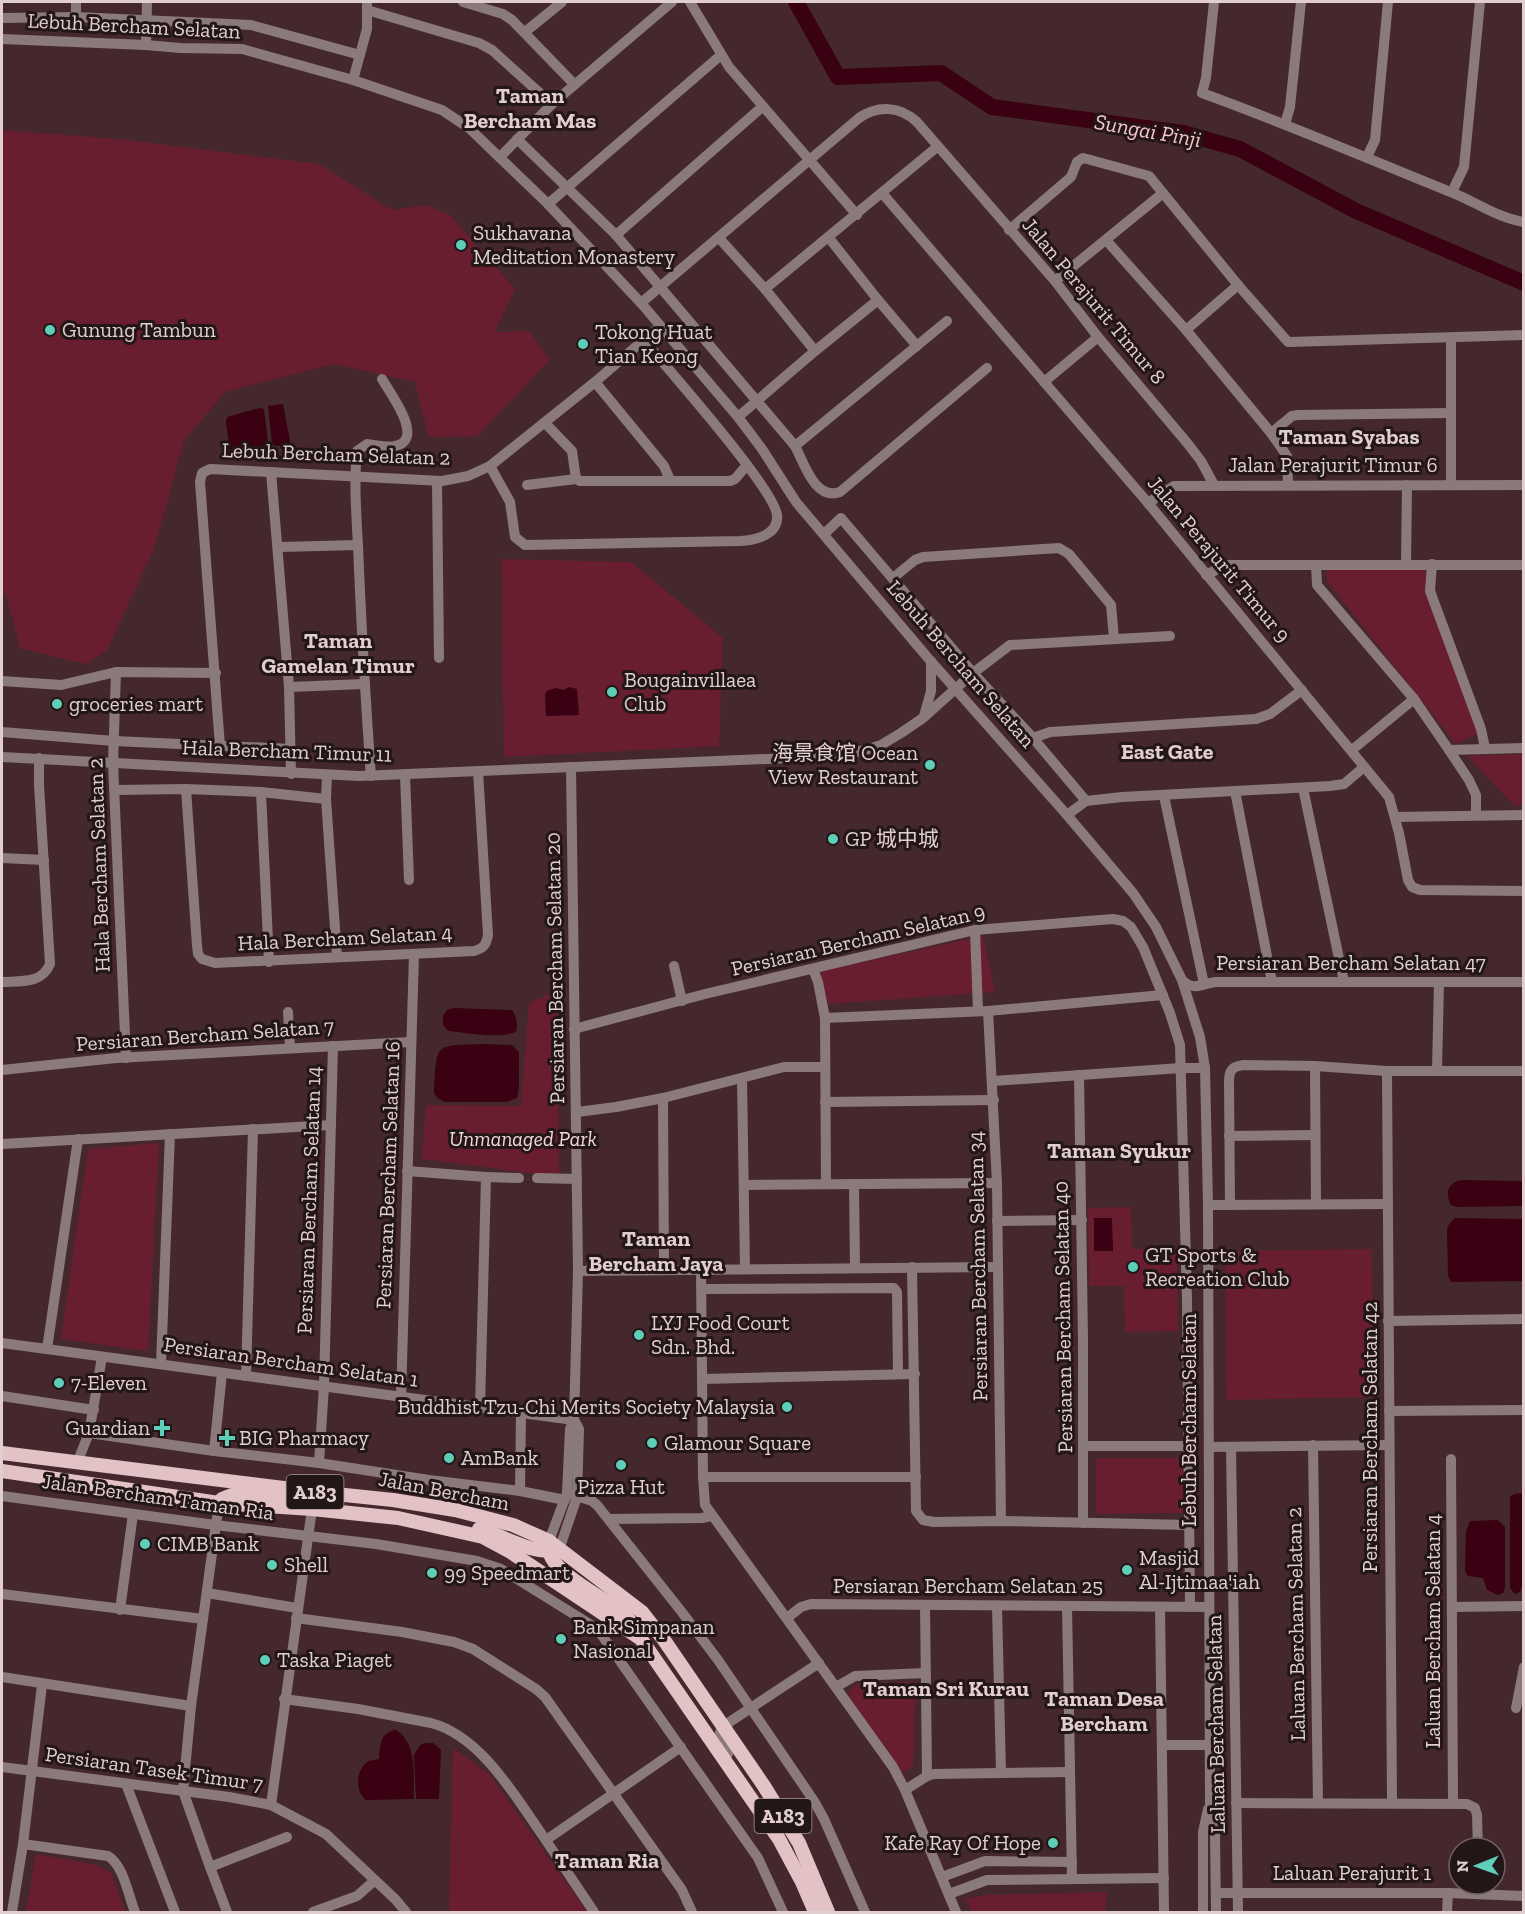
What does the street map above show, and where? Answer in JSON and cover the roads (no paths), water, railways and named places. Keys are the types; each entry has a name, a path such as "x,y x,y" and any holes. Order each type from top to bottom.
{"main road":[{"name":"Jalan Bercham","path":"2,1453 393,1500 455,1510 513,1525 552,1546 642,1612 664,1640 764,1786 799,1843 828,1912"},
{"path":"2,1464 59,1472 71,1469 77,1463"},
{"name":"Jalan Bercham","path":"2,1471 219,1503 398,1518 483,1537 509,1551 641,1639 779,1839 815,1912"},
{"path":"219,1503 223,1498 232,1495 300,1496 316,1492"},
{"path":"449,1528 468,1527 494,1533 530,1548 552,1546 552,1560 632,1622 641,1639"}],"street":[{"path":"76,2 76,17"},
{"path":"146,45 147,2"},
{"path":"463,2 495,6 525,32 574,84"},
{"path":"525,32 562,2"},
{"path":"500,157 574,84 672,2"},
{"path":"690,2 729,68 857,215"},
{"path":"1214,2 1206,78 1202,93 1285,124 1452,192 1504,216 1524,222"},
{"path":"1285,124 1290,107 1301,2"},
{"path":"1367,158 1375,140 1388,2"},
{"path":"1452,192 1464,167 1480,2"},
{"path":"354,80 367,29 367,6 479,43 492,50 552,104"},
{"path":"2,18 76,17 251,25 360,55"},
{"name":"Lebuh Bercham Selatan","path":"2,39 242,49 354,80 442,110 469,128 548,204 642,303 738,417 796,502 1133,893 1155,927 1182,980 1191,1005 1205,1068 1208,1205 1210,1803"},
{"path":"548,204 721,55"},
{"path":"616,235 762,107"},
{"name":"Jalan Perajurit Timur 8","path":"642,303 859,118 873,110 893,110 911,117 1055,281 1098,337 1195,453 1214,485"},
{"path":"517,139 616,235 795,446 820,490 829,494 840,492 987,368"},
{"path":"765,289 937,147"},
{"path":"1010,230 1071,177 1079,159 1087,159 1149,176 1238,285 1284,339 1291,343 1524,335"},
{"name":"Jalan Perajurit Timur 9","path":"882,193 1148,503 1389,797 1408,880 1416,889 1524,891"},
{"path":"1055,281 1163,193"},
{"path":"829,237 917,346"},
{"path":"720,238 815,351"},
{"path":"1106,240 1186,330 1271,433 1287,456 1288,484"},
{"path":"1186,330 1238,285"},
{"path":"738,417 878,300"},
{"path":"795,446 947,321"},
{"name":"Lebuh Bercham Selatan 2","path":"216,673 200,482 202,473 210,469 437,481 468,476 490,466 595,382 660,326"},
{"path":"1044,382 1098,337"},
{"path":"490,466 510,502 516,537 525,545 749,541 768,534 777,522 777,513 773,504 747,465 643,339"},
{"path":"1451,339 1451,484"},
{"path":"371,776 364,684 358,545 357,451 367,444 393,447 401,444 407,438 408,430 401,411 382,379"},
{"path":"595,382 664,466 670,480"},
{"name":"Jalan Perajurit Timur 6","path":"1271,433 1292,416 1298,415 1451,412"},
{"path":"545,423 572,451 576,479"},
{"path":"527,485 576,479 580,481 730,481 735,479 747,465"},
{"path":"271,472 289,687 291,774"},
{"path":"437,481 439,658"},
{"path":"1406,565 1407,485"},
{"name":"Jalan Perajurit Timur 6","path":"1148,503 1172,486 1524,485"},
{"path":"824,534 841,518 1086,801"},
{"path":"279,548 358,545"},
{"path":"892,578 915,560 930,555 1059,548 1068,554 1111,605 1114,638"},
{"path":"1206,575 1226,564 1524,565"},
{"path":"1432,564 1430,591 1481,729 1485,748"},
{"path":"1316,565 1317,585 1414,699 1449,750 1476,795 1476,815"},
{"name":"Hala Bercham Timur 11","path":"2,757 327,776 371,776 837,756 881,745 923,718 973,673 1010,645 1170,636"},
{"path":"923,718 931,691 931,661"},
{"path":"2,681 61,685 116,672 216,673 220,746"},
{"name":"Hala Bercham Selatan 2","path":"116,672 113,763 116,790 126,1058"},
{"path":"289,687 364,684"},
{"path":"1033,738 1050,732 1256,719 1270,714 1302,690"},
{"path":"1352,750 1414,699"},
{"path":"2,732 114,741 291,749"},
{"path":"1449,750 1524,748"},
{"path":"2,982 38,978 48,970 50,964 39,758"},
{"name":"Persiaran Bercham Selatan 20","path":"571,767 579,1271 574,1419"},
{"path":"1067,815 1086,801 1344,784 1364,767"},
{"name":"Hala Bercham Selatan 4","path":"186,789 198,954 208,963 474,951 482,949 487,943 488,935 478,771"},
{"path":"405,775 409,880"},
{"path":"327,776 336,957"},
{"path":"1303,788 1344,982"},
{"path":"116,790 186,789 261,792 327,801"},
{"path":"1234,791 1272,982"},
{"path":"261,792 269,962"},
{"path":"1164,796 1202,986 1194,992 1191,1005"},
{"path":"1395,817 1524,815"},
{"path":"2,858 44,860"},
{"name":"Persiaran Bercham Selatan 9","path":"574,1029 975,930 1113,919 1123,921 1131,927 1143,947 1180,1045 1189,1446"},
{"name":"Persiaran Bercham Selatan 34","path":"975,930 994,1100 997,1183 1000,1521"},
{"name":"Persiaran Bercham Selatan 16","path":"400,1397 414,954"},
{"path":"674,966 682,1001"},
{"path":"813,969 825,1018 825,1184"},
{"name":"Persiaran Bercham Selatan 47","path":"1182,980 1188,985 1202,986 1216,982 1524,982"},
{"path":"1437,1071 1439,982"},
{"path":"825,1018 983,1011 1163,995"},
{"path":"288,1012 290,1048"},
{"name":"Persiaran Bercham Selatan 7","path":"2,1070 126,1058 411,1042"},
{"name":"Persiaran Bercham Selatan 14","path":"319,1463 324,1386 333,1046"},
{"path":"1230,1205 1229,1073 1235,1067 1244,1065 1315,1066 1387,1071 1524,1071"},
{"path":"1315,1066 1316,1204"},
{"path":"577,1112 663,1098 784,1067 825,1067"},
{"path":"993,1081 1205,1068"},
{"name":"Persiaran Bercham Selatan 42","path":"1387,1071 1392,1803"},
{"name":"Persiaran Bercham Selatan 40","path":"1079,1075 1083,1522"},
{"path":"742,1078 745,1269"},
{"path":"663,1098 664,1270"},
{"path":"825,1102 994,1100"},
{"path":"2,1144 331,1125"},
{"path":"246,1376 253,1130"},
{"path":"160,1364 170,1134"},
{"path":"1229,1136 1315,1135"},
{"path":"47,1349 78,1139"},
{"path":"407,1171 519,1178"},
{"path":"480,1407 486,1177"},
{"path":"537,1178 578,1179"},
{"path":"744,1185 997,1183"},
{"path":"854,1184 855,1268"},
{"path":"1208,1205 1388,1204"},
{"path":"997,1221 1082,1220"},
{"path":"912,1267 916,1511 923,1520 1189,1525"},
{"path":"579,1271 998,1267"},
{"path":"869,1268 869,1288"},
{"path":"701,1270 705,1505 893,1767 956,1912"},
{"path":"702,1289 892,1288 896,1290 898,1374"},
{"path":"1388,1321 1524,1319"},
{"name":"Persiaran Bercham Selatan 1","path":"2,1343 574,1419"},
{"path":"77,1463 89,1433 102,1357"},
{"path":"214,1451 222,1373"},
{"path":"702,1379 915,1374"},
{"path":"2,1396 94,1410"},
{"path":"1389,1412 1524,1410"},
{"path":"520,1491 521,1413"},
{"path":"552,1546 570,1497 579,1429 574,1419"},
{"path":"89,1433 570,1497 597,1505 687,1619 824,1818 865,1912"},
{"name":"Laluan Bercham Selatan 2","path":"1313,1445 1318,1803"},
{"path":"1209,1447 1389,1445"},
{"path":"1083,1446 1189,1446 1190,1607"},
{"name":"Laluan Bercham Selatan","path":"1232,1447 1238,1912"},
{"name":"Laluan Bercham Selatan 4","path":"1451,1459 1453,1802"},
{"path":"703,1477 916,1477"},
{"name":"Jalan Bercham Taman Ria","path":"2,1496 376,1544 477,1561 501,1569 596,1628 758,1858 783,1912"},
{"path":"219,1503 191,1706 183,1791 227,1912"},
{"path":"271,1805 312,1509"},
{"path":"120,1610 133,1514"},
{"path":"609,1519 711,1516"},
{"path":"207,1593 297,1613 454,1642 473,1649 536,1689 545,1697 615,1793 682,1890 692,1912"},
{"path":"2,1594 203,1619"},
{"name":"Persiaran Bercham Selatan 25","path":"786,1618 801,1607 811,1604 1209,1607"},
{"path":"925,1605 927,1776"},
{"path":"997,1606 1001,1773"},
{"path":"1067,1606 1072,1879"},
{"path":"1452,1607 1524,1606"},
{"path":"1160,1607 1164,1912"},
{"path":"734,1771 734,1763 718,1738 722,1727 819,1663"},
{"path":"1515,1708 1524,1667"},
{"path":"836,1687 855,1676 926,1673"},
{"path":"2,1677 191,1706"},
{"path":"12,1912 23,1844 42,1684"},
{"path":"284,1699 358,1709 440,1725 470,1744 487,1759 509,1786 594,1912"},
{"path":"1162,1745 1210,1745"},
{"path":"546,1840 681,1747"},
{"name":"Persiaran Tasek Timur 7","path":"2,1767 271,1805 326,1834 406,1912"},
{"path":"904,1790 927,1776 1070,1772"},
{"path":"126,1784 175,1912"},
{"path":"1203,1912 1203,1832 1210,1803"},
{"path":"1210,1803 1215,1833 1216,1912"},
{"path":"1236,1803 1467,1803 1475,1808 1477,1836"},
{"path":"1203,1832 1207,1846 1208,1880 1216,1893"},
{"path":"210,1867 287,1837"},
{"path":"23,1844 108,1856 118,1867 135,1912"},
{"path":"942,1877 986,1861 1072,1862"},
{"path":"949,1894 987,1880 1164,1878"},
{"path":"313,1912 357,1896 375,1881"},
{"path":"1208,1912 1209,1900 1216,1893"},
{"name":"Laluan Perajurit 1","path":"1216,1893 1447,1893"},
{"name":"Laluan Perajurit 1","path":"1507,1893 1524,1896"},
{"path":"1447,1912 1448,1896"}],"waterway":[{"name":"Sungai Pinji","path":"796,2 838,77 941,73 992,107 1183,133 1240,149 1356,211 1524,283"}],"place":[{"name":"Sukhavana Meditation Monastery","path":"461,245"},
{"name":"Gunung Tambun","path":"50,330"},
{"name":"Tokong Huat Tian Keong","path":"583,344"},
{"name":"Bougainvillaea Club","path":"612,692"},
{"name":"groceries mart","path":"57,704"},
{"name":"海景食馆 Ocean View Restaurant","path":"930,765"},
{"name":"GP 城中城","path":"833,839"},
{"name":"GT Sports & Recreation Club","path":"1133,1267"},
{"name":"LYJ Food Court Sdn. Bhd.","path":"639,1335"},
{"name":"7-Eleven","path":"59,1383"},
{"name":"Buddhist Tzu-Chi Merits Society Malaysia","path":"787,1407"},
{"name":"Guardian","path":"162,1428"},
{"name":"BIG Pharmacy","path":"227,1438"},
{"name":"Glamour Square","path":"652,1443"},
{"name":"AmBank","path":"449,1458"},
{"name":"Pizza Hut","path":"621,1465"},
{"name":"CIMB Bank","path":"145,1544"},
{"name":"Shell","path":"272,1565"},
{"name":"Masjid Al-Ijtimaa'iah","path":"1127,1570"},
{"name":"99 Speedmart","path":"432,1573"},
{"name":"Bank Simpanan Nasional","path":"561,1639"},
{"name":"Taska Piaget","path":"265,1660"},
{"name":"Kafe Ray Of Hope","path":"1053,1843"}],"district":[{"name":"Taman Bercham Mas","path":"530,108"},
{"name":"Taman Syabas","path":"1349,436"},
{"name":"Taman Gamelan Timur","path":"338,652"},
{"name":"East Gate","path":"1167,751"},
{"name":"Taman Syukur","path":"1119,1150"},
{"name":"Taman Bercham Jaya","path":"656,1250"},
{"name":"Taman Sri Kurau","path":"946,1688"},
{"name":"Taman Desa Bercham","path":"1104,1710"},
{"name":"Taman Ria","path":"607,1860"}],"park label":[{"name":"Unmanaged Park","path":"523,1139"}]}
